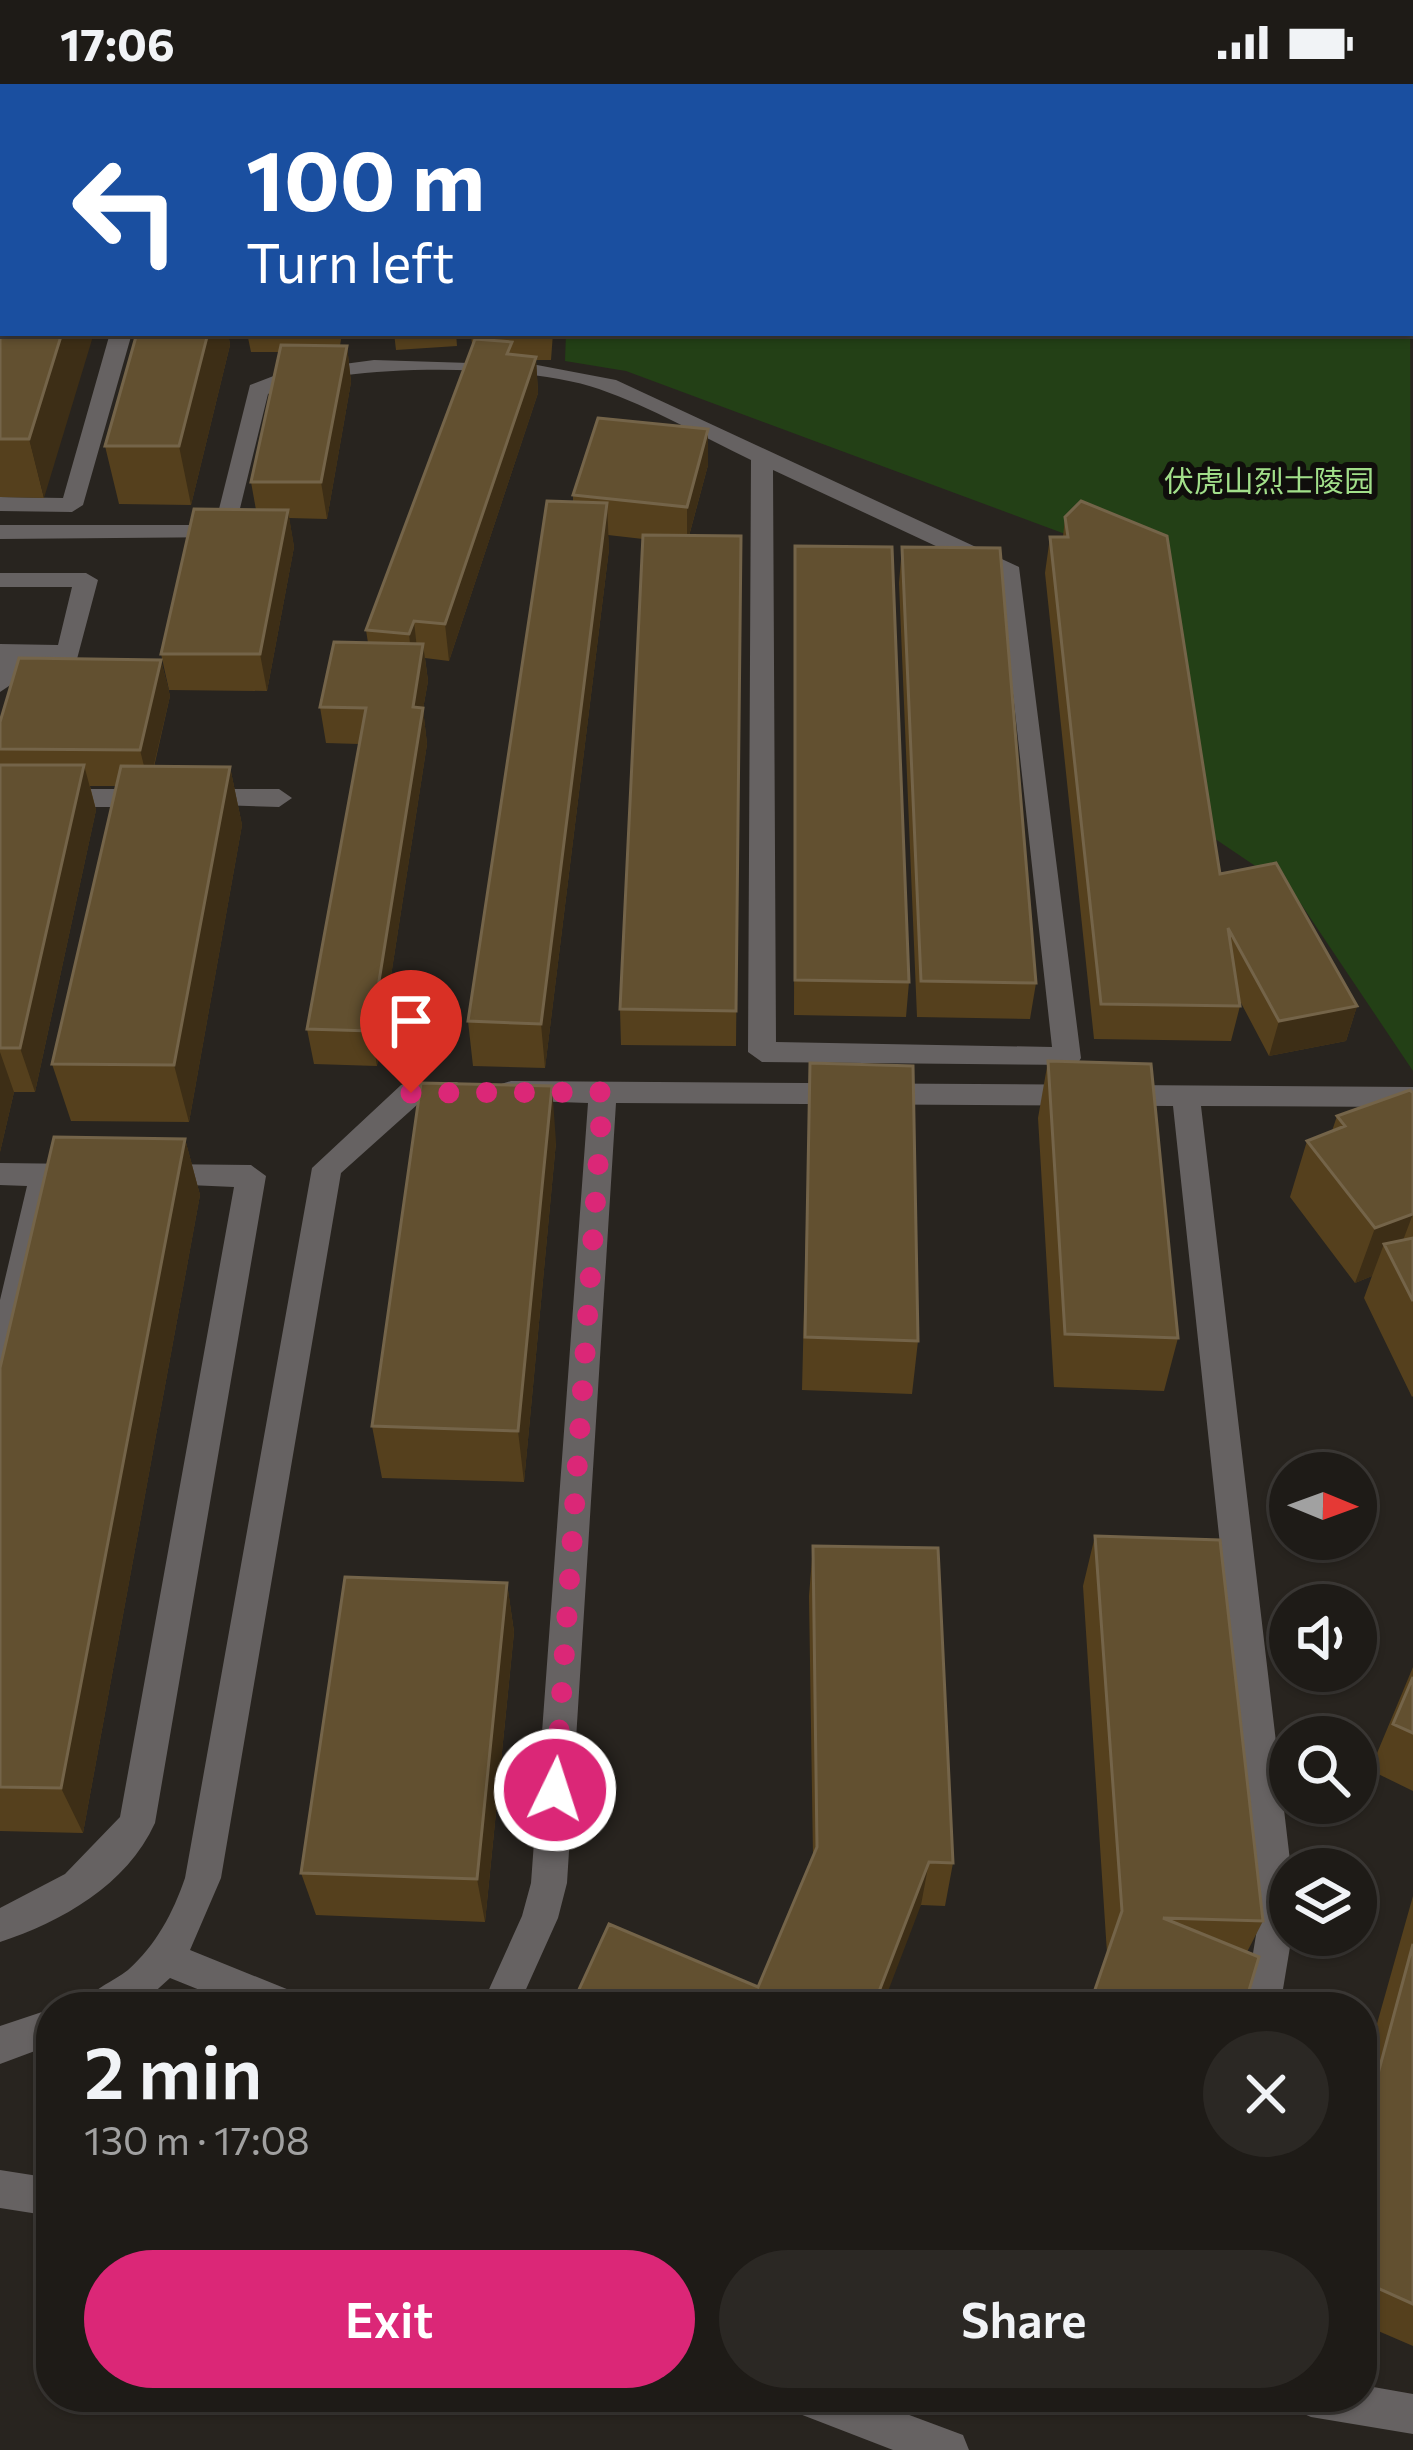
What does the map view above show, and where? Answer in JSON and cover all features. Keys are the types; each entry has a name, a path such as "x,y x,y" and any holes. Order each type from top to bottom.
{"street":[{"path":"0,504 72,505 120,336"},
{"path":"0,532 226,532 258,390 282,378 357,367 551,371 590,377 762,456 1011,572 1067,1058 762,1052 762,456"},
{"path":"0,580 86,580 68,652 4,652 0,684"},
{"path":"0,798 279,798"},
{"path":"506,1992 540,1918 549,1883 603,1092"},
{"path":"131,1992 166,1958 190,1920 203,1878 327,1168 411,1093 1409,1096 1413,1101"},
{"path":"1186,1096 1274,1881 1275,1929 1264,1992"},
{"path":"0,1174 251,1176 137,1823 122,1850 22,1919 0,1924"},
{"path":"0,1366 44,1175"},
{"path":"166,1958 249,1992"},
{"path":"0,2045 36,2032"},
{"path":"0,2189 36,2195"},
{"path":"1377,2408 1413,2414"},
{"path":"846,2412 948,2450"}],"green space":[{"name":"伏虎山烈士陵园","path":"566,336 1410,336 1413,1071 1301,904 1276,880 1199,828 1076,538 626,371 565,361"}],"building":[{"path":"0,336 61,336 29,439 0,439"},
{"path":"136,336 207,336 179,446 105,446"},
{"path":"475,339 512,342 507,354 536,357 445,624 414,621 409,634 366,630"},
{"path":"281,345 347,346 321,482 251,482"},
{"path":"598,418 708,429 687,507 573,495"},
{"path":"547,501 607,503 541,1024 468,1021"},
{"path":"1081,501 1167,536 1220,874 1276,863 1357,1006 1279,1021 1228,928 1240,1006 1101,1004 1050,537 1068,537 1065,517"},
{"path":"194,509 288,510 260,654 161,654"},
{"path":"643,535 741,536 736,1011 620,1009"},
{"path":"795,546 892,547 909,982 795,980"},
{"path":"902,547 1000,548 1036,983 921,981"},
{"path":"334,642 423,644 413,707 423,708 371,1031 307,1029 366,708 320,707"},
{"path":"19,658 161,660 140,750 0,749 0,722"},
{"path":"0,765 84,765 20,1048 0,1048"},
{"path":"121,766 230,767 174,1065 52,1064"},
{"path":"1048,1061 1151,1064 1178,1338 1065,1334"},
{"path":"810,1063 913,1066 918,1341 805,1337"},
{"path":"421,1083 552,1086 518,1431 372,1426"},
{"path":"1410,1090 1413,1214 1375,1228 1307,1141 1345,1126 1337,1116"},
{"path":"54,1137 185,1139 61,1788 0,1787 0,1368"},
{"path":"1413,1238 1413,1301 1384,1244"},
{"path":"1095,1536 1220,1540 1263,1921 1163,1918 1259,1957 1248,1992 1094,1992 1122,1911"},
{"path":"813,1546 938,1548 953,1863 929,1862 879,1992 578,1992 609,1924 758,1987 817,1847"},
{"path":"345,1577 507,1583 477,1879 301,1873"},
{"path":"1413,1677 1413,1733 1393,1724"},
{"path":"1413,1944 1413,2304 1377,2288 1377,2077"}],"route":[{"path":"411,1093 603,1092 555,1790"}]}
